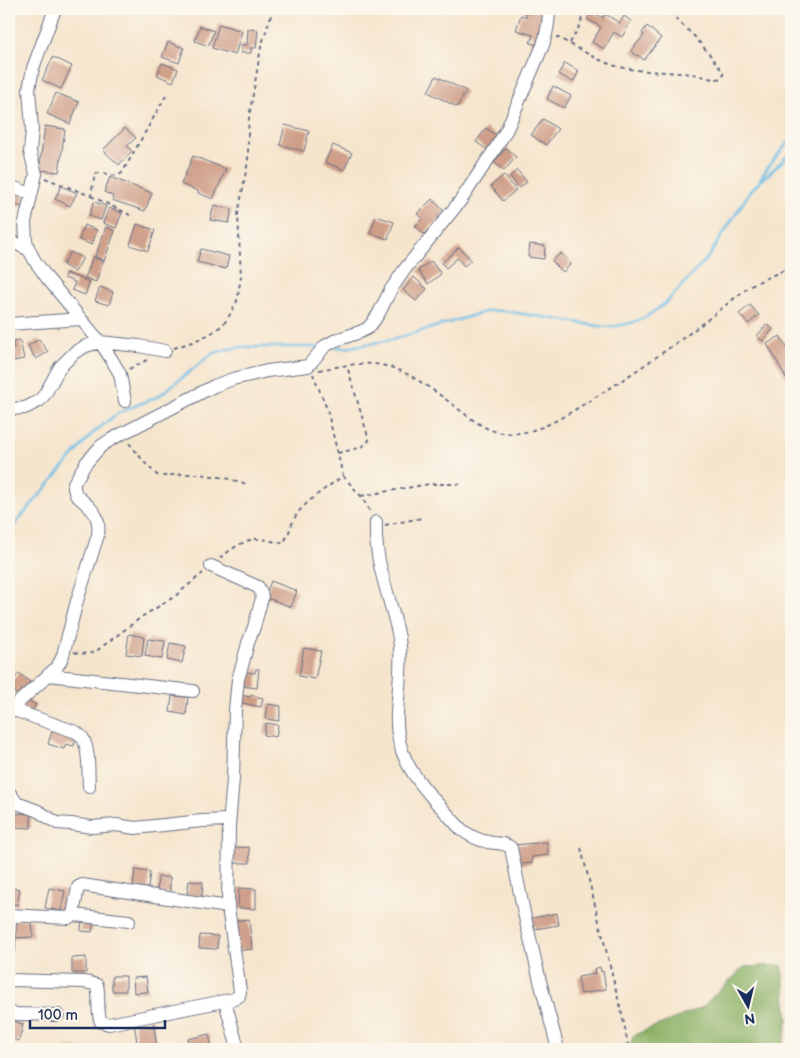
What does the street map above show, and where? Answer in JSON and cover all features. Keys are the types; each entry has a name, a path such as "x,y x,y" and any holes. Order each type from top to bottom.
{"street":[{"path":"55,9 33,68 29,89 32,129 30,152 36,174 25,231 29,250 35,261 100,342 120,374 125,401"},
{"path":"89,787 87,755 82,737 76,732 10,710 60,662 98,535 99,528 95,512 74,492 74,483 86,463 100,446 121,433 214,386 233,379 267,371 308,366 324,346 368,328 379,313 390,290 461,200 507,129 540,54 547,33 549,9"},
{"path":"9,186 31,194"},
{"path":"9,240 29,250"},
{"path":"9,324 81,319"},
{"path":"9,409 25,408 39,401 60,367 68,358 81,349 100,342 165,351"},
{"path":"376,522 379,564 399,639 400,669 397,726 404,755 418,781 462,830 481,840 507,844 511,848 526,923 558,1049"},
{"path":"9,980 83,982 97,985 99,992 99,1017 101,1022 109,1024 225,1001 239,996 240,991 228,907 229,820 233,779 234,725 238,679 262,598 258,587 210,566"},
{"path":"48,674 193,691"},
{"path":"9,792 17,804 38,811 57,823 92,827 116,826 135,828 229,820"},
{"path":"73,915 78,887 82,885 228,907"},
{"path":"9,949 9,914 68,918 73,915 129,921"},
{"path":"225,1001 238,1049"},
{"path":"9,1012 17,1014 58,1015"}],"path":[{"path":"120,374 165,351 210,334 227,320 237,302 241,277 238,214 248,161 249,118 261,47 273,9"},
{"path":"570,44 580,23 583,9"},
{"path":"547,33 604,62 630,69 644,72 695,74 718,80 723,77 723,72 695,37 666,9"},
{"path":"91,196 96,174 103,172 119,176 122,173 167,94"},
{"path":"36,174 91,196 130,215"},
{"path":"422,518 384,525 376,522 361,496 342,476 327,410 312,371 347,365 390,367 408,375 436,392 474,421 490,430 511,433 529,431 563,417 680,341 748,288 791,267"},
{"path":"338,453 363,446 369,440 347,365"},
{"path":"121,433 145,463 157,474 163,476 199,474 226,478 247,484"},
{"path":"65,648 80,654 95,652 143,616 174,597 222,556 249,540 260,539 283,543 298,512 342,476"},
{"path":"361,496 429,484 460,484"},
{"path":"581,848 624,1023 627,1049"}],"green space":[{"path":"782,965 788,1019 782,1049 628,1049 634,1035 701,1008 744,967"}],"building":[{"path":"524,9 547,12 537,45 530,43 533,35 516,30 521,15 526,17 527,13 523,12"},
{"path":"593,9 599,9 596,14 603,18 605,14 620,23 624,16 631,21 622,37 614,32 604,49 592,42 601,27 587,19"},
{"path":"219,24 242,31 235,55 212,48"},
{"path":"200,26 214,31 208,46 195,41"},
{"path":"647,26 661,38 644,60 631,51 644,35 642,33"},
{"path":"248,29 258,30 256,48 251,48 251,53 241,53 241,45 247,45"},
{"path":"168,42 184,48 179,63 162,57"},
{"path":"53,57 72,66 61,89 42,80"},
{"path":"162,63 178,69 173,82 157,75"},
{"path":"565,63 579,71 573,82 558,74"},
{"path":"436,76 466,91 457,107 428,92"},
{"path":"553,86 571,96 564,108 547,99"},
{"path":"56,93 79,102 70,124 47,114"},
{"path":"543,119 558,129 546,145 531,135"},
{"path":"285,125 309,131 304,151 280,145"},
{"path":"45,126 65,129 59,172 39,170"},
{"path":"125,128 136,138 127,146 132,151 119,165 103,150"},
{"path":"486,128 499,137 489,151 476,142"},
{"path":"333,145 352,153 344,170 325,162"},
{"path":"506,148 516,157 504,171 494,162"},
{"path":"193,156 226,169 213,199 181,184"},
{"path":"517,170 527,182 519,188 510,176"},
{"path":"504,175 516,190 503,201 491,186"},
{"path":"110,177 152,193 145,211 112,200 113,196 104,192"},
{"path":"61,186 77,193 70,206 55,199"},
{"path":"9,190 25,194 22,207 9,203"},
{"path":"432,199 445,212 424,234 415,226 422,219 417,214"},
{"path":"94,202 106,206 101,220 89,216"},
{"path":"214,205 232,209 229,223 210,220"},
{"path":"109,208 122,213 116,228 103,223"},
{"path":"376,216 394,222 388,239 370,233"},
{"path":"137,224 155,230 148,251 130,245"},
{"path":"84,225 97,230 92,245 79,240"},
{"path":"106,227 115,231 104,261 95,257"},
{"path":"530,244 545,246 544,259 528,257"},
{"path":"459,247 471,260 464,266 457,258 446,268 442,263"},
{"path":"201,249 229,256 226,269 197,262"},
{"path":"70,252 83,258 75,272 63,265"},
{"path":"561,253 571,264 563,272 552,261"},
{"path":"93,257 103,261 96,282 85,278"},
{"path":"431,261 441,274 428,284 418,270"},
{"path":"66,273 90,282 85,295 72,290 75,282 64,278"},
{"path":"414,277 427,289 416,301 403,290"},
{"path":"100,287 113,292 109,305 95,301"},
{"path":"750,305 759,315 748,324 739,314"},
{"path":"767,324 773,329 763,341 757,336"},
{"path":"780,336 791,354 791,376 787,379 767,344"},
{"path":"39,339 48,352 36,359 28,346"},
{"path":"20,340 24,359 9,362 9,349 14,348 13,342"},
{"path":"271,581 297,591 291,607 265,597"},
{"path":"129,634 144,637 142,656 126,654"},
{"path":"148,639 165,641 162,659 145,656"},
{"path":"170,643 186,646 182,663 167,660"},
{"path":"304,648 321,651 315,679 299,676"},
{"path":"256,669 259,669 257,688 241,686 243,672 255,673"},
{"path":"19,673 30,682 19,696 9,688 9,685"},
{"path":"240,695 263,698 261,707 238,702"},
{"path":"172,696 188,697 186,715 170,712"},
{"path":"26,699 36,705 31,713 22,707"},
{"path":"268,704 281,706 279,721 266,719"},
{"path":"266,723 278,725 276,737 264,735"},
{"path":"53,728 73,734 72,737 76,739 74,746 66,744 64,749 48,744"},
{"path":"11,813 31,814 31,828 11,827"},
{"path":"547,842 548,855 532,857 532,863 515,865 514,845"},
{"path":"249,847 250,863 232,863 232,848"},
{"path":"135,870 150,872 148,888 133,886"},
{"path":"158,877 170,877 170,893 157,892"},
{"path":"189,881 203,882 202,896 187,895"},
{"path":"9,887 20,889 17,905 9,903"},
{"path":"49,888 65,891 61,911 45,908"},
{"path":"239,888 256,889 256,909 238,908"},
{"path":"557,913 559,925 535,929 534,925 528,926 527,919"},
{"path":"82,917 94,918 92,932 81,931"},
{"path":"32,919 33,937 13,938 12,920"},
{"path":"249,919 252,949 236,951 232,921"},
{"path":"200,935 218,936 217,949 199,948"},
{"path":"86,957 86,973 72,973 72,958"},
{"path":"600,967 601,972 603,971 606,989 581,994 578,977 595,974 594,969"},
{"path":"112,976 126,976 126,991 112,991"},
{"path":"146,977 148,992 134,993 133,978"},
{"path":"9,1020 23,1024 19,1041 9,1038"},
{"path":"153,1020 157,1049 138,1049 134,1023"},
{"path":"209,1034 212,1049 190,1049 188,1039"},
{"path":"77,1047 77,1049 64,1049 64,1048"}],"waterway":[{"path":"760,179 791,139"},
{"path":"333,347 345,348 391,340 488,311 505,311 605,327 634,322 646,317 667,302 709,256 751,190 791,153"},
{"path":"9,531 91,435 114,416 159,396 212,354 240,347 317,347"}]}
